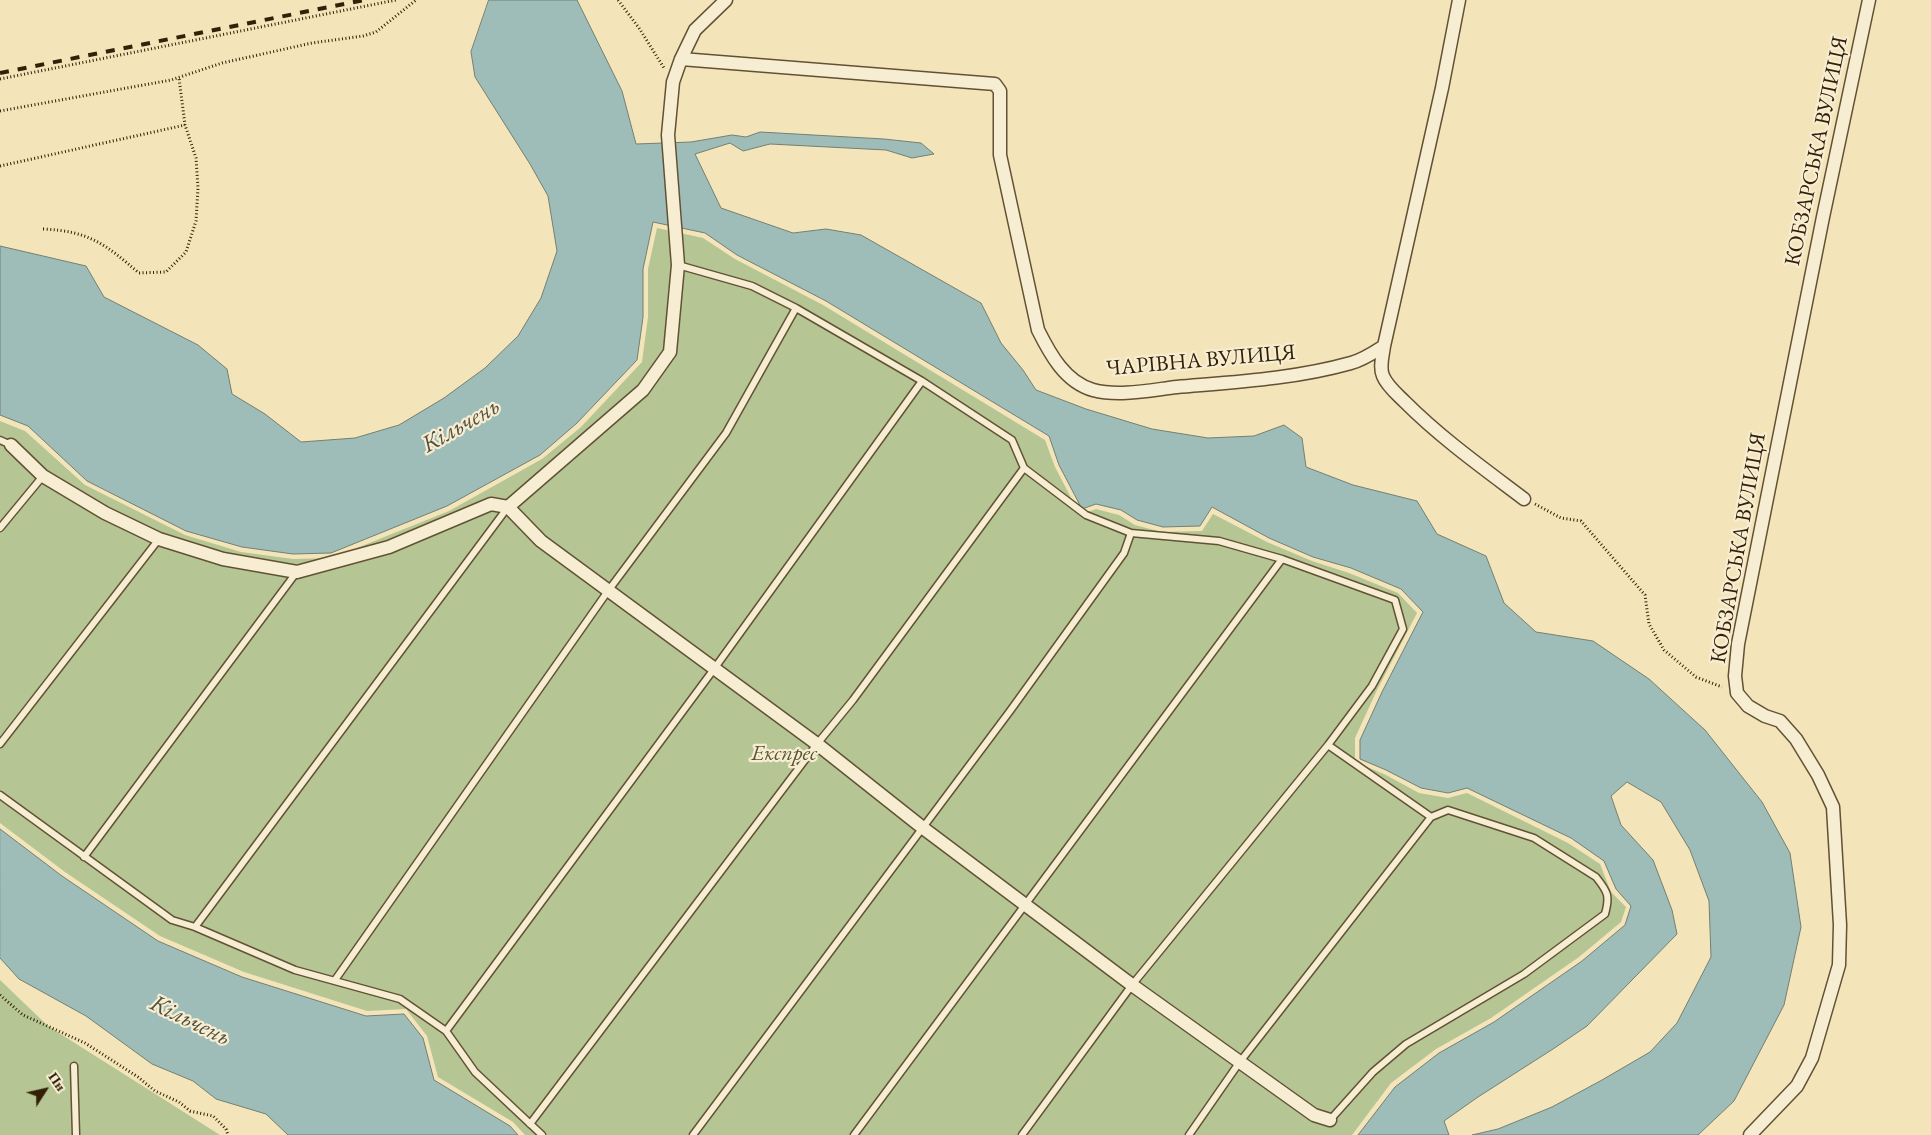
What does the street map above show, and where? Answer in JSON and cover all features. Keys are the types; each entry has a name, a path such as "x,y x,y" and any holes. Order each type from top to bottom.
{"street":[{"path":"508,507 643,390 670,352 678,265 668,135 673,82 681,59 695,30 726,0"},
{"path":"1459,0 1442,88 1384,346 1381,364 1382,374 1388,384 1422,419 1524,499"},
{"name":"КОБЗАРСЬКА ВУЛИЦЯ","path":"1750,1135 1798,1086 1812,1058 1839,965 1840,925 1833,807 1818,775 1796,739 1780,721 1765,716 1748,706 1737,693 1735,676 1738,644 1823,217 1869,0"},
{"name":"ЧАРІВНА ВУЛИЦЯ","path":"681,59 994,84 1000,91 1000,155 1038,330 1049,353 1062,369 1075,381 1092,390 1111,392 1279,378 1352,363 1369,356 1384,346"},
{"path":"6,442 43,476 105,513 159,539 223,559 297,572 389,547 491,504 508,507 540,541 817,744 923,828 1132,984 1239,1063 1314,1115 1330,1120"}],"lane":[{"path":"678,265 752,286 796,308 922,381 1012,440 1024,468 1086,515 1131,533 1219,541 1282,559 1395,600 1403,629 1372,686 1328,744 1132,984 1022,1135"},
{"path":"335,980 608,591 726,433 796,308"},
{"path":"446,1031 714,669 922,381"},
{"path":"530,1124 817,744 853,700 1024,468"},
{"path":"0,528 43,476"},
{"path":"195,927 508,507"},
{"path":"693,1135 1010,712 1124,553 1131,533"},
{"path":"0,744 159,539"},
{"path":"854,1135 1282,559"},
{"path":"84,857 297,572"},
{"path":"1328,744 1431,817"},
{"path":"0,795 172,920 195,927 295,970 400,999 446,1031 475,1072 542,1135"},
{"path":"1189,1135 1239,1063 1431,817 1448,810 1534,838 1596,877 1604,887 1609,900 1605,914 1524,974 1406,1044 1373,1072 1330,1120"},
{"path":"74,1066 76,1135"}],"path":[{"path":"0,79 396,0"},
{"path":"0,111 179,78 222,64 312,44 363,36 376,32 416,0"},
{"path":"618,0 639,28 673,82"},
{"path":"43,229 64,230 95,239 138,273 166,272 186,252 196,221 198,188 196,158 185,125 179,78"},
{"path":"0,166 185,125"},
{"path":"1524,499 1560,518 1581,521 1645,595 1649,624 1664,650 1696,677 1737,693"},
{"path":"0,995 23,1015 85,1043 138,1077 155,1091 179,1102 190,1111 213,1116 226,1129 228,1135"}],"green space":[{"name":"Експрес","path":"657,228 703,238 735,259 823,305 1045,440 1055,467 1080,515 1096,509 1119,515 1135,525 1162,532 1202,531 1213,514 1267,542 1398,593 1417,613 1377,690 1355,738 1355,762 1384,774 1419,793 1448,798 1467,793 1568,843 1600,864 1611,892 1626,907 1621,922 1579,957 1491,1018 1436,1049 1391,1083 1352,1135 525,1135 513,1122 438,1077 427,1036 406,1009 367,1011 244,972 160,936 65,872 0,823 0,421 25,431 85,485 185,535 241,552 293,559 332,558 449,511 542,459 581,427 642,362 648,317 648,269"},
{"path":"0,980 48,1026 220,1135 0,1135"}],"water":[{"name":"Кільчень","path":"489,0 577,0 622,91 636,144 691,142 732,135 746,137 760,132 921,143 934,154 912,158 886,150 770,144 743,151 730,143 695,154 721,208 793,233 826,229 861,235 981,303 1001,343 1023,370 1036,390 1086,409 1152,429 1208,438 1254,436 1284,425 1302,438 1306,467 1353,485 1417,501 1437,534 1486,556 1504,603 1536,632 1593,641 1649,679 1705,730 1762,802 1790,853 1801,927 1784,1005 1734,1101 1698,1135 1472,1135 1498,1129 1552,1107 1650,1052 1677,1023 1711,957 1709,901 1690,850 1661,802 1627,782 1611,796 1621,825 1653,860 1672,910 1677,934 1587,1026 1444,1121 1449,1135 1358,1135 1395,1087 1439,1053 1494,1022 1582,961 1625,925 1631,906 1616,889 1604,861 1571,838 1467,788 1448,793 1421,788 1360,759 1360,740 1423,612 1401,589 1351,568 1313,557 1269,538 1212,507 1200,526 1163,527 1137,520 1121,510 1096,504 1082,509 1059,465 1049,436 826,301 737,255 705,233 653,222 643,269 643,317 637,360 577,423 540,455 447,506 331,553 293,554 242,547 186,531 87,481 28,426 0,415 0,246 86,266 104,297 198,345 227,369 232,394 265,414 301,442 355,438 399,425 444,398 485,368 518,336 541,298 557,251 548,196 475,77 471,52"},
{"name":"Кільчень","path":"0,829 62,876 158,941 242,977 366,1016 404,1014 423,1038 434,1080 510,1126 518,1135 288,1135 266,1114 216,1099 193,1081 152,1064 86,1016 19,979 0,958"}],"railway":[{"path":"0,73 364,0"}]}
